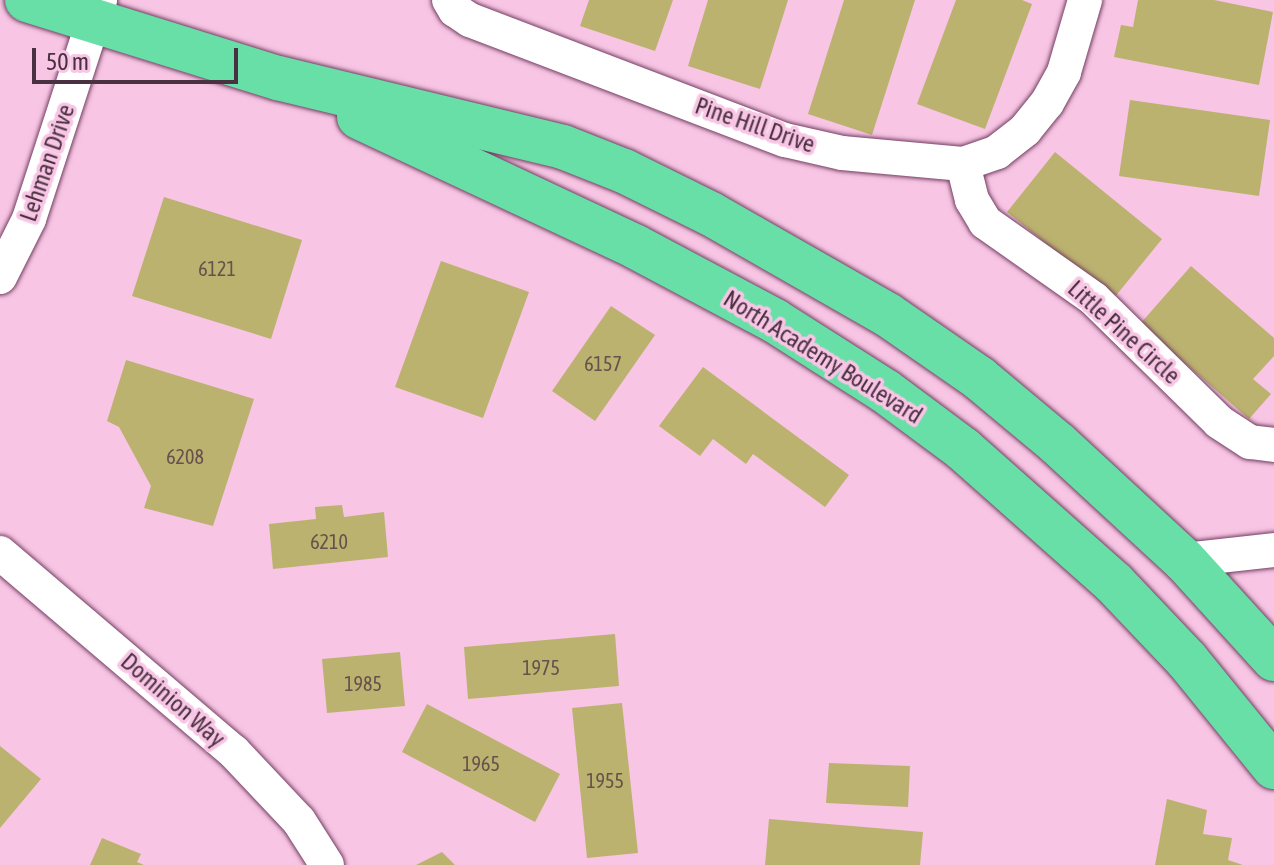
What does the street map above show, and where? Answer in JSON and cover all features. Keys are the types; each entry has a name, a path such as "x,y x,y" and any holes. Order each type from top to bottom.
{"highway":[{"name":"North Academy Boulevard","path":"27,0 97,11 278,78 636,247 775,321 885,391 963,449 1113,582 1187,660 1274,767"},
{"name":"North Academy Boulevard","path":"278,78 563,147 624,171 711,214 888,315 979,378 1057,443 1184,560 1274,659"},
{"path":"1113,582 1184,560"}],"street":[{"name":"Pine Hill Drive","path":"449,0 455,10 470,20 785,140 842,153 963,164 997,152 1025,130 1047,103 1064,72 1085,0"},
{"name":"Lehman Drive","path":"0,277 29,219 97,11"},
{"name":"Little Pine Circle","path":"963,164 972,200 985,222 1094,299 1219,422 1250,442 1274,445"},
{"path":"1184,560 1274,550"},
{"name":"Dominion Way","path":"0,553 233,751 299,821 327,865"}],"building":[{"path":"589,0 673,0 655,51 580,26"},
{"path":"708,0 788,0 760,89 688,66"},
{"path":"844,0 915,0 872,135 808,114"},
{"path":"956,0 1022,0 1032,4 985,129 917,104"},
{"path":"1138,0 1214,0 1273,12 1259,85 1114,57 1121,25 1133,27"},
{"path":"1130,100 1270,120 1259,196 1119,176"},
{"path":"1055,152 1162,239 1114,298 1007,212"},
{"path":"164,197 302,240 271,339 132,296"},
{"path":"441,261 529,292 483,418 395,387"},
{"path":"1191,266 1274,338 1274,356 1253,379 1271,394 1249,419 1140,324"},
{"path":"611,306 655,335 595,421 552,391"},
{"path":"126,360 254,399 213,526 144,508 151,486 119,427 107,421"},
{"path":"703,367 849,475 825,507 753,454 746,464 713,439 700,456 659,426"},
{"path":"342,505 344,517 384,512 388,557 273,569 269,524 316,519 315,507"},
{"path":"615,634 619,686 468,699 464,647"},
{"path":"400,652 405,706 327,713 322,659"},
{"path":"622,703 638,853 587,858 572,708"},
{"path":"427,704 560,774 535,822 402,752"},
{"path":"0,746 41,779 0,828"},
{"path":"829,763 910,766 908,807 826,803"},
{"path":"1167,799 1207,810 1203,834 1232,838 1228,860 1243,865 1155,865"},
{"path":"769,819 923,832 920,865 765,865"},
{"path":"102,838 141,854 137,862 144,865 90,865"},
{"path":"442,852 455,865 416,865"}]}
